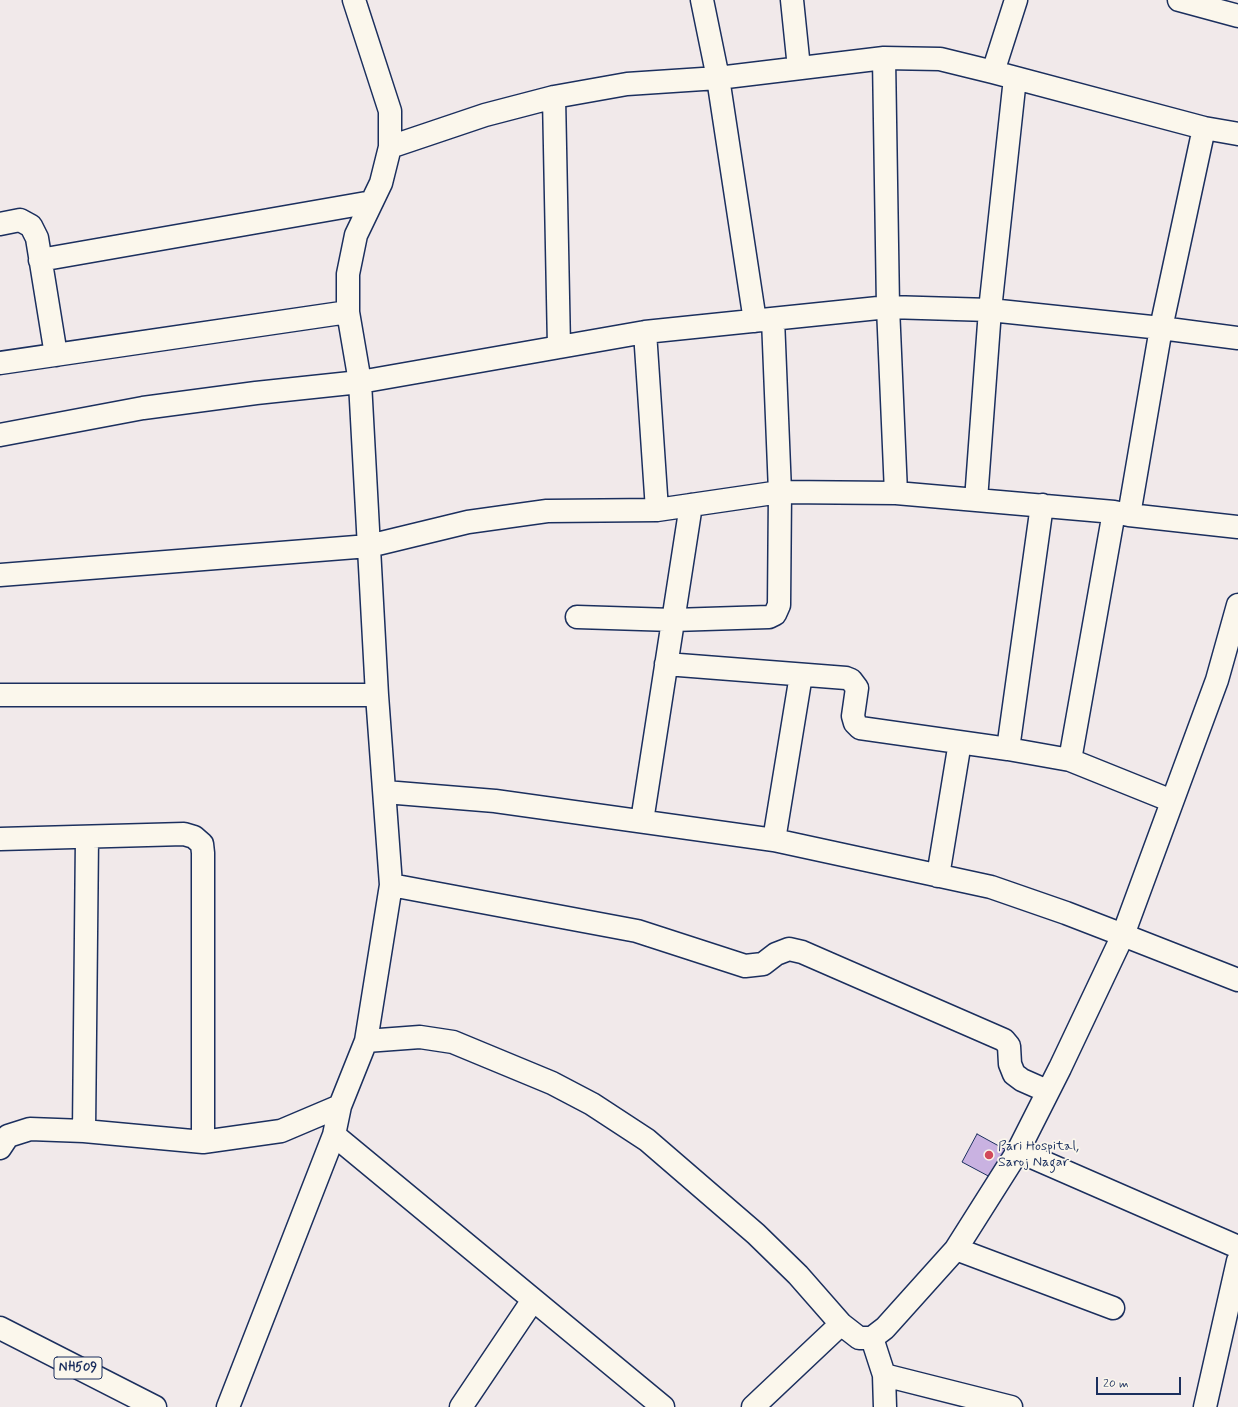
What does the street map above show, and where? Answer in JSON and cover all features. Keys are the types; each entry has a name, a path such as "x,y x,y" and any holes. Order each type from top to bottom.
{"main road":[{"path":"228,1407 334,1135 340,1106 366,1040 391,885 377,695 360,382 348,312 348,274 356,235 381,183 390,147 390,111 354,0"},
{"path":"577,617 673,620 769,617 775,614 779,605 780,492 764,320 702,0"},
{"path":"792,0 799,68"},
{"path":"993,72 1016,0"},
{"path":"1179,0 1238,16"},
{"path":"390,147 485,115 554,97 627,84 718,78 884,58 940,59 1204,128 1238,134"},
{"path":"884,58 888,307 896,493"},
{"path":"976,500 990,310 1015,78"},
{"path":"554,97 559,347"},
{"path":"1070,760 1121,513 1204,128"},
{"path":"40,260 372,202"},
{"path":"0,224 20,220 31,226 37,238 56,355"},
{"path":"0,435 144,408 256,393 360,382 645,332 888,307 990,310 1161,328 1238,338"},
{"path":"0,363 348,312"},
{"path":"645,332 657,510"},
{"path":"0,575 369,546 468,522 547,511 657,510 780,492 896,493 1042,505 1238,527"},
{"path":"642,822 691,505"},
{"path":"1008,749 1042,505"},
{"path":"366,1040 420,1037 454,1042 552,1083 592,1104 647,1140 756,1234 798,1275 841,1324 859,1338 872,1338 885,1328 956,1249 1018,1151 1047,1091 1060,1068 1123,935 1217,680 1238,605"},
{"path":"666,664 846,678 850,680 857,688 853,716 855,723 860,728 1008,749 1070,760 1172,801"},
{"path":"774,840 801,675"},
{"path":"0,695 377,695"},
{"path":"938,876 960,742"},
{"path":"385,792 495,801 774,840 991,887 1123,935 1238,980"},
{"path":"0,839 184,834 194,837 202,844 203,1142"},
{"path":"84,1131 87,837"},
{"path":"391,885 637,931 745,966 762,964 776,954 789,949 802,952 1004,1040 1009,1046 1010,1064 1014,1074 1022,1080 1047,1091"},
{"path":"0,1148 8,1136 30,1130 84,1131 203,1142 281,1131 340,1106"},
{"path":"334,1135 663,1407"},
{"path":"1018,1151 1238,1247"},
{"path":"956,1249 1113,1308"},
{"path":"1205,1407 1238,1261"},
{"path":"460,1407 533,1300"},
{"path":"753,1407 841,1324"},
{"name":"NH509","path":"0,1328 155,1407"},
{"path":"872,1338 884,1375 885,1407"},
{"path":"884,1375 1012,1407"}],"building":[{"path":"977,1134 1008,1151 992,1178 962,1162"}],"place":[{"name":"Pari Hospital, Saroj Nagar","path":"989,1155"}]}
